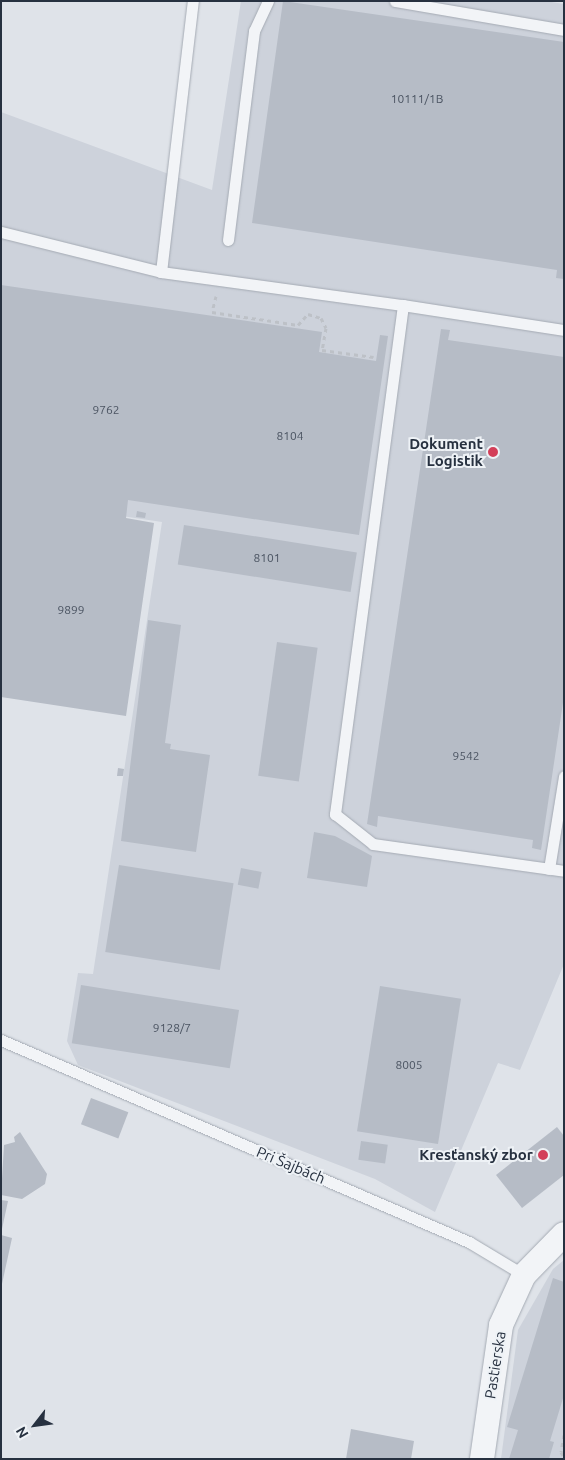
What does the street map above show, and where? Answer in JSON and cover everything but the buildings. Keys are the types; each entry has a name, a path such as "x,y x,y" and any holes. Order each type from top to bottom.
{"street":[{"path":"524,1275 564,1234"},
{"name":"Pastierska","path":"482,1459 501,1325 524,1275"}],"lane":[{"path":"161,272 193,1"},
{"path":"228,240 254,31 268,1"},
{"path":"395,1 564,30"},
{"path":"1,232 161,272 564,330"},
{"path":"403,306 335,814 374,844 564,871"},
{"path":"549,869 564,776"},
{"name":"Pri Šajbách","path":"1,1040 453,1235 524,1275"}],"path":[{"path":"219,280 212,312 298,325 308,314 321,318 326,328 322,350 374,357"},
{"path":"564,1435 561,1452 564,1457"}],"shaded area":[{"path":"241,1 545,1 564,4 564,964 520,1070 498,1063 435,1212 375,1179 78,1065 67,1041 78,973 93,974 162,522 1,498 1,112 212,190"},
{"path":"564,1260 564,1459 501,1459 518,1330 553,1269"}],"place":[{"name":"Dokument Logistik","path":"493,452"},
{"name":"Kresťanský zbor","path":"543,1155"}]}
